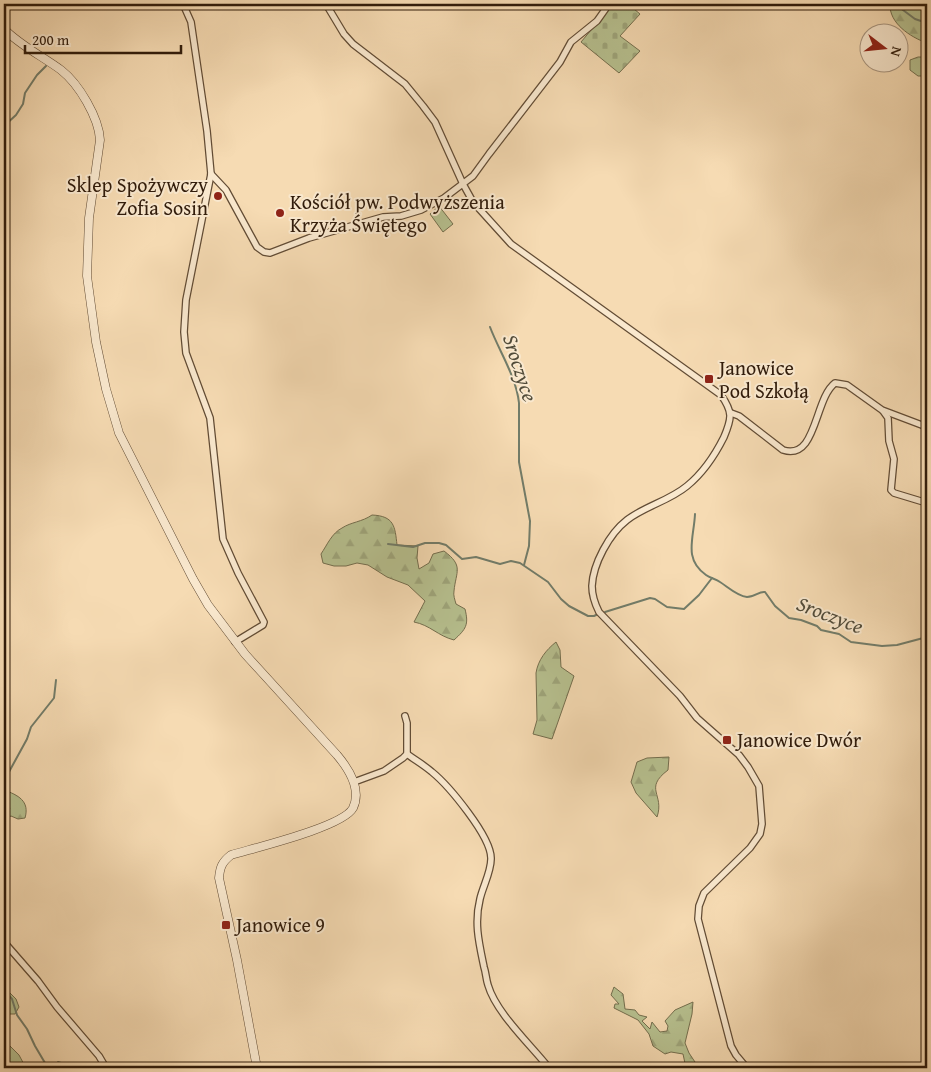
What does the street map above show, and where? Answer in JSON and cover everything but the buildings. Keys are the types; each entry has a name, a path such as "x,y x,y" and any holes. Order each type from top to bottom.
{"street":[{"path":"183,4 191,22 207,131 211,174 186,300 184,332 186,353 210,418 223,539 238,573 264,622 263,625 235,642"},
{"path":"326,4 344,34 353,44 405,84 423,106 435,122 473,202 511,244 721,395 731,413 731,422 713,457 688,486 670,498 626,520 612,535 594,573 592,588 594,601 599,612 680,696 697,718 738,755 748,766 759,786 762,824 760,834 750,848 704,894 698,906 698,918 732,1046 736,1055 747,1068"},
{"path":"211,174 226,190 257,247 264,252 270,253 309,238 383,217 401,216 421,210 444,198 473,176 560,62 571,42 597,21 609,4"},
{"path":"4,29 19,43 67,76 86,101 98,128 100,140 89,218 87,276 96,342 108,398 119,433 208,605 245,654 344,763 354,782 356,791 353,808 346,815 321,828 231,855 223,861 219,878 237,960 257,1068"},
{"path":"731,413 739,416 777,446 790,452 806,445 812,433 820,406 830,387 835,383 847,385 882,410 927,427"},
{"path":"882,410 888,418 889,441 894,459 891,490 894,493 927,503"},
{"path":"354,782 384,771 403,758 406,754 407,723 405,716"},
{"path":"406,754 433,772 451,792 470,814 490,850 490,865 480,900 476,927 488,985 499,1006 522,1037 549,1068"},
{"path":"4,942 99,1056 106,1068"}],"green space":[{"path":"613,4 628,4 640,14 620,36 640,51 619,73 581,42"},
{"path":"890,4 927,4 927,43 908,33 908,22 896,22"},
{"path":"918,57 927,57 927,76 918,76 910,70 910,60"},
{"path":"439,206 453,224 443,232 430,214"},
{"path":"372,515 385,517 392,523 397,545 418,546 417,558 419,569 429,563 433,554 444,551 454,561 457,574 454,598 456,604 465,609 467,619 464,630 454,640 414,622 425,601 408,585 387,577 368,565 357,563 346,566 334,566 323,563 321,554 338,530"},
{"path":"556,642 560,650 561,667 574,676 552,739 533,734 537,720 537,668 543,656"},
{"path":"669,757 668,770 657,782 656,787 659,803 657,817 636,793 631,782 637,762 647,758"},
{"path":"4,790 22,799 26,807 25,818 18,819 11,816 4,819"},
{"path":"4,987 16,999 19,1007 15,1014 4,1014"},
{"path":"614,987 623,994 625,1009 635,1010 639,1015 647,1017 642,1021 650,1029 652,1022 660,1032 667,1031 668,1026 665,1021 675,1010 693,1002 685,1043 699,1068 686,1068 683,1054 671,1052 665,1054 653,1046 649,1034 638,1020 614,1008 615,1004 619,1004 611,995"},
{"path":"8,1044 19,1055 26,1068 4,1068 4,1047"}],"waterway":[{"path":"895,4 915,19 927,23"},
{"path":"4,126 16,115 23,104 25,93 37,75 46,66"},
{"name":"Sroczyce","path":"490,327 511,373 519,403 519,462 530,521 529,546 524,565"},
{"name":"Sroczyce","path":"695,514 692,548 694,562 706,575 736,593 747,597 765,592 775,606 789,618 801,620 817,626 821,630 839,634 851,642 882,646 897,645 927,637"},
{"path":"388,544 413,547 425,543 439,543 446,545 462,559 476,557 500,564 511,561 520,563 548,582 569,606 588,616 598,614"},
{"name":"Sroczyce","path":"605,612 650,598 667,607 684,609 699,595 712,578"},
{"path":"4,781 27,739 31,727 54,698 56,680"},
{"path":"4,990 12,999 17,1015 27,1029 48,1068"},
{"path":"58,1062 68,1068"}],"place":[{"name":"Sklep Spożywczy Zofia Sosin","path":"218,196"},
{"name":"Kościół pw. Podwyższenia Krzyża Świętego","path":"280,213"},
{"name":"Janowice Pod Szkołą","path":"709,379"},
{"name":"Janowice Dwór","path":"727,740"},
{"name":"Janowice 9","path":"226,925"}]}
